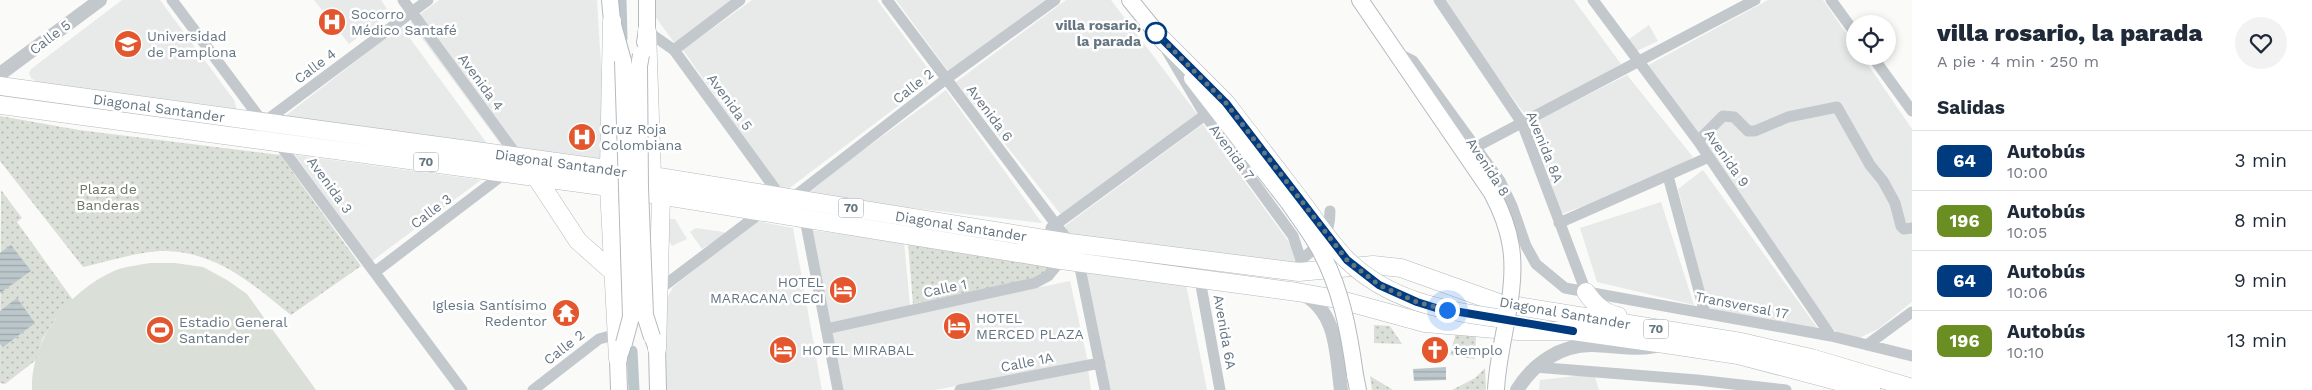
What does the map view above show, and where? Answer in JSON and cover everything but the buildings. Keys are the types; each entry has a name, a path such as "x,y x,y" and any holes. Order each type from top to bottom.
{"main road":[{"path":"610,0 612,21 609,178 613,272 620,345 619,390"},
{"path":"647,0 652,177"},
{"name":"Avenida 7","path":"1130,0 1156,33"},
{"name":"Avenida 8","path":"1367,2 1398,53 1492,193 1503,214 1512,249 1509,295 1496,390"},
{"path":"612,21 623,61 631,316 620,345"},
{"path":"648,31 639,66 640,188 644,315 655,343"},
{"path":"1156,33 1226,103 1293,200 1319,247 1338,289 1345,313 1356,382"},
{"name":"Diagonal Santander","path":"0,86 518,157 609,178 661,195 1079,263 1337,298 1425,323 1518,331 1573,331 1741,342 1811,358 1912,388"},
{"name":"Diagonal Santander","path":"0,105 536,177 652,177 1070,243 1300,266 1373,265 1401,268 1499,303 1672,338 1871,390"},
{"path":"536,177 578,241 613,272"},
{"path":"658,390 655,343 661,195"},
{"path":"1293,200 1347,260 1379,285 1417,302 1436,308 1573,331"},
{"path":"1586,292 1595,304 1609,314 1666,324 1672,338"}],"street":[{"name":"Calle 5","path":"0,74 100,0"},
{"name":"Avenida 3","path":"172,0 265,122 462,390"},
{"name":"Avenida 4","path":"403,0 518,157"},
{"name":"Calle 4","path":"243,138 428,0"},
{"path":"674,50 740,0"},
{"name":"Avenida 6","path":"887,0 1070,243"},
{"name":"Calle 2","path":"786,198 1054,0"},
{"name":"Avenida 8A","path":"1439,0 1522,122 1586,292"},
{"name":"Avenida 9","path":"1593,0 1698,141 1831,336"},
{"path":"1476,147 1755,0"},
{"path":"1831,0 1846,21"},
{"name":"Avenida 5","path":"648,31 674,50 786,198"},
{"name":"Avenida 7","path":"1156,33 1205,115 1293,236 1300,266"},
{"name":"Avenida 8","path":"1398,53 1413,61 1504,188 1530,255 1542,270 1565,288"},
{"path":"1879,65 1912,111"},
{"path":"1698,141 1722,116 1734,117 1748,131 1755,131 1788,117 1837,106 1870,165 1896,203 1901,226 1904,229 1912,228"},
{"path":"1039,238 1205,115"},
{"path":"1559,223 1709,157"},
{"name":"Calle 3","path":"375,272 505,173"},
{"path":"1668,176 1705,313"},
{"path":"657,291 763,211"},
{"path":"1300,266 1327,234 1330,211"},
{"path":"805,219 838,390"},
{"name":"Calle 1","path":"826,329 1035,283 1048,276 1061,260"},
{"path":"1079,263 1105,390"},
{"name":"Avenida 6A","path":"1200,280 1220,390"},
{"name":"Transversal 17","path":"1565,288 1831,336 1912,356"},
{"path":"1298,292 1314,300 1327,315 1332,333 1341,390"},
{"path":"1866,345 1912,312"},
{"path":"1517,390 1534,367 1560,352 1578,346 1637,349 1672,338"},
{"name":"Calle 2","path":"533,390 600,339 620,345"},
{"name":"Calle 1A","path":"960,390 1100,364"},
{"path":"1534,367 1699,385 1786,390"}],"shaded area":[{"name":"Universidad de Pamplona","path":"122,0 160,0 234,100 237,110 37,82 31,78 29,73 31,69"},
{"path":"314,0 381,0 390,13 349,44"},
{"path":"439,0 597,0 607,162 507,153 410,22"},
{"path":"649,0 733,0 675,44 649,8"},
{"path":"752,0 877,0 935,78 783,193 683,50"},
{"path":"896,0 1045,0 948,71"},
{"path":"1066,0 1111,0 1198,115 1062,216 956,82"},
{"path":"1441,0 1574,0 1621,64 1526,116"},
{"path":"1768,0 1823,0 1846,33 1846,65 1868,65 1912,129 1912,302 1878,329 1853,341 1838,335 1641,69"},
{"path":"1649,25 1658,41 1637,51 1629,39"},
{"path":"401,26 494,153 279,121"},
{"path":"1627,75 1693,157 1665,178 1561,214 1532,123"},
{"path":"946,90 1042,223 801,195"},
{"path":"1203,124 1299,256 1299,266 1071,240 1065,226"},
{"path":"295,155 481,180 372,261"},
{"path":"1703,170 1819,330 1709,310 1678,189"},
{"path":"1661,202 1694,305 1597,282 1580,228"},
{"path":"663,219 675,219 687,239 672,246 666,237"},
{"path":"756,221 793,228 822,390 664,390 658,316 673,287"},
{"path":"696,228 724,232 725,234 702,249 690,232"},
{"path":"810,230 904,242 910,306 832,323 828,320"},
{"path":"11,245 31,271 0,293 0,253"},
{"path":"1086,272 1186,284 1207,390 1109,390"},
{"path":"1070,281 1088,362 934,390 839,390 827,331"},
{"path":"17,298 35,323 3,347 0,344 0,311"},
{"path":"1446,367 1446,380 1414,381 1413,369"},
{"path":"1088,369 1091,390 977,390"},
{"path":"1594,374 1599,390 1539,390 1540,380"}],"green space":[{"name":"Plaza de Banderas","path":"0,116 79,130 280,155 361,266 291,315 234,272 202,257 184,253 157,251 83,267 0,161"},
{"path":"1,190 22,218 17,222 73,300 55,319 42,340 36,360 5,384 0,383"},
{"path":"908,243 1053,263 1043,277 913,304"},
{"name":"Estadio General Santander","path":"150,263 175,263 203,267 247,294 316,390 32,390 33,370 38,351 46,333 70,302 101,277 119,269"},
{"path":"1374,325 1390,326 1402,344 1374,343"},
{"path":"1456,333 1476,336 1475,359 1450,355"},
{"path":"1485,368 1486,390 1452,390 1475,378"},
{"path":"1370,376 1393,390 1372,390"}],"waterway":[{"path":"621,0 622,38"},
{"path":"632,351 634,390"}],"bus line":[{"name":"64","path":"1156,33 1226,103 1347,260 1379,285 1417,302 1436,308 1573,331"}],"place":[{"name":"Socorro Médico Santafé","path":"332,22"},
{"name":"villa rosario, la parada","path":"1156,33"},
{"name":"Universidad de Pamplona","path":"128,44"},
{"name":"Cruz Roja Colombiana","path":"582,137"},
{"name":"HOTEL MARACANA CECI","path":"843,290"},
{"name":"Iglesia Santísimo Redentor","path":"566,313"},
{"name":"HOTEL MERCED PLAZA","path":"957,326"},
{"name":"Estadio General Santander","path":"160,330"},
{"name":"HOTEL MIRABAL","path":"783,350"},
{"name":"templo","path":"1435,350"}],"route":[{"path":"1156,33 1226,103 1347,260 1379,285 1417,302 1447,310"}]}
